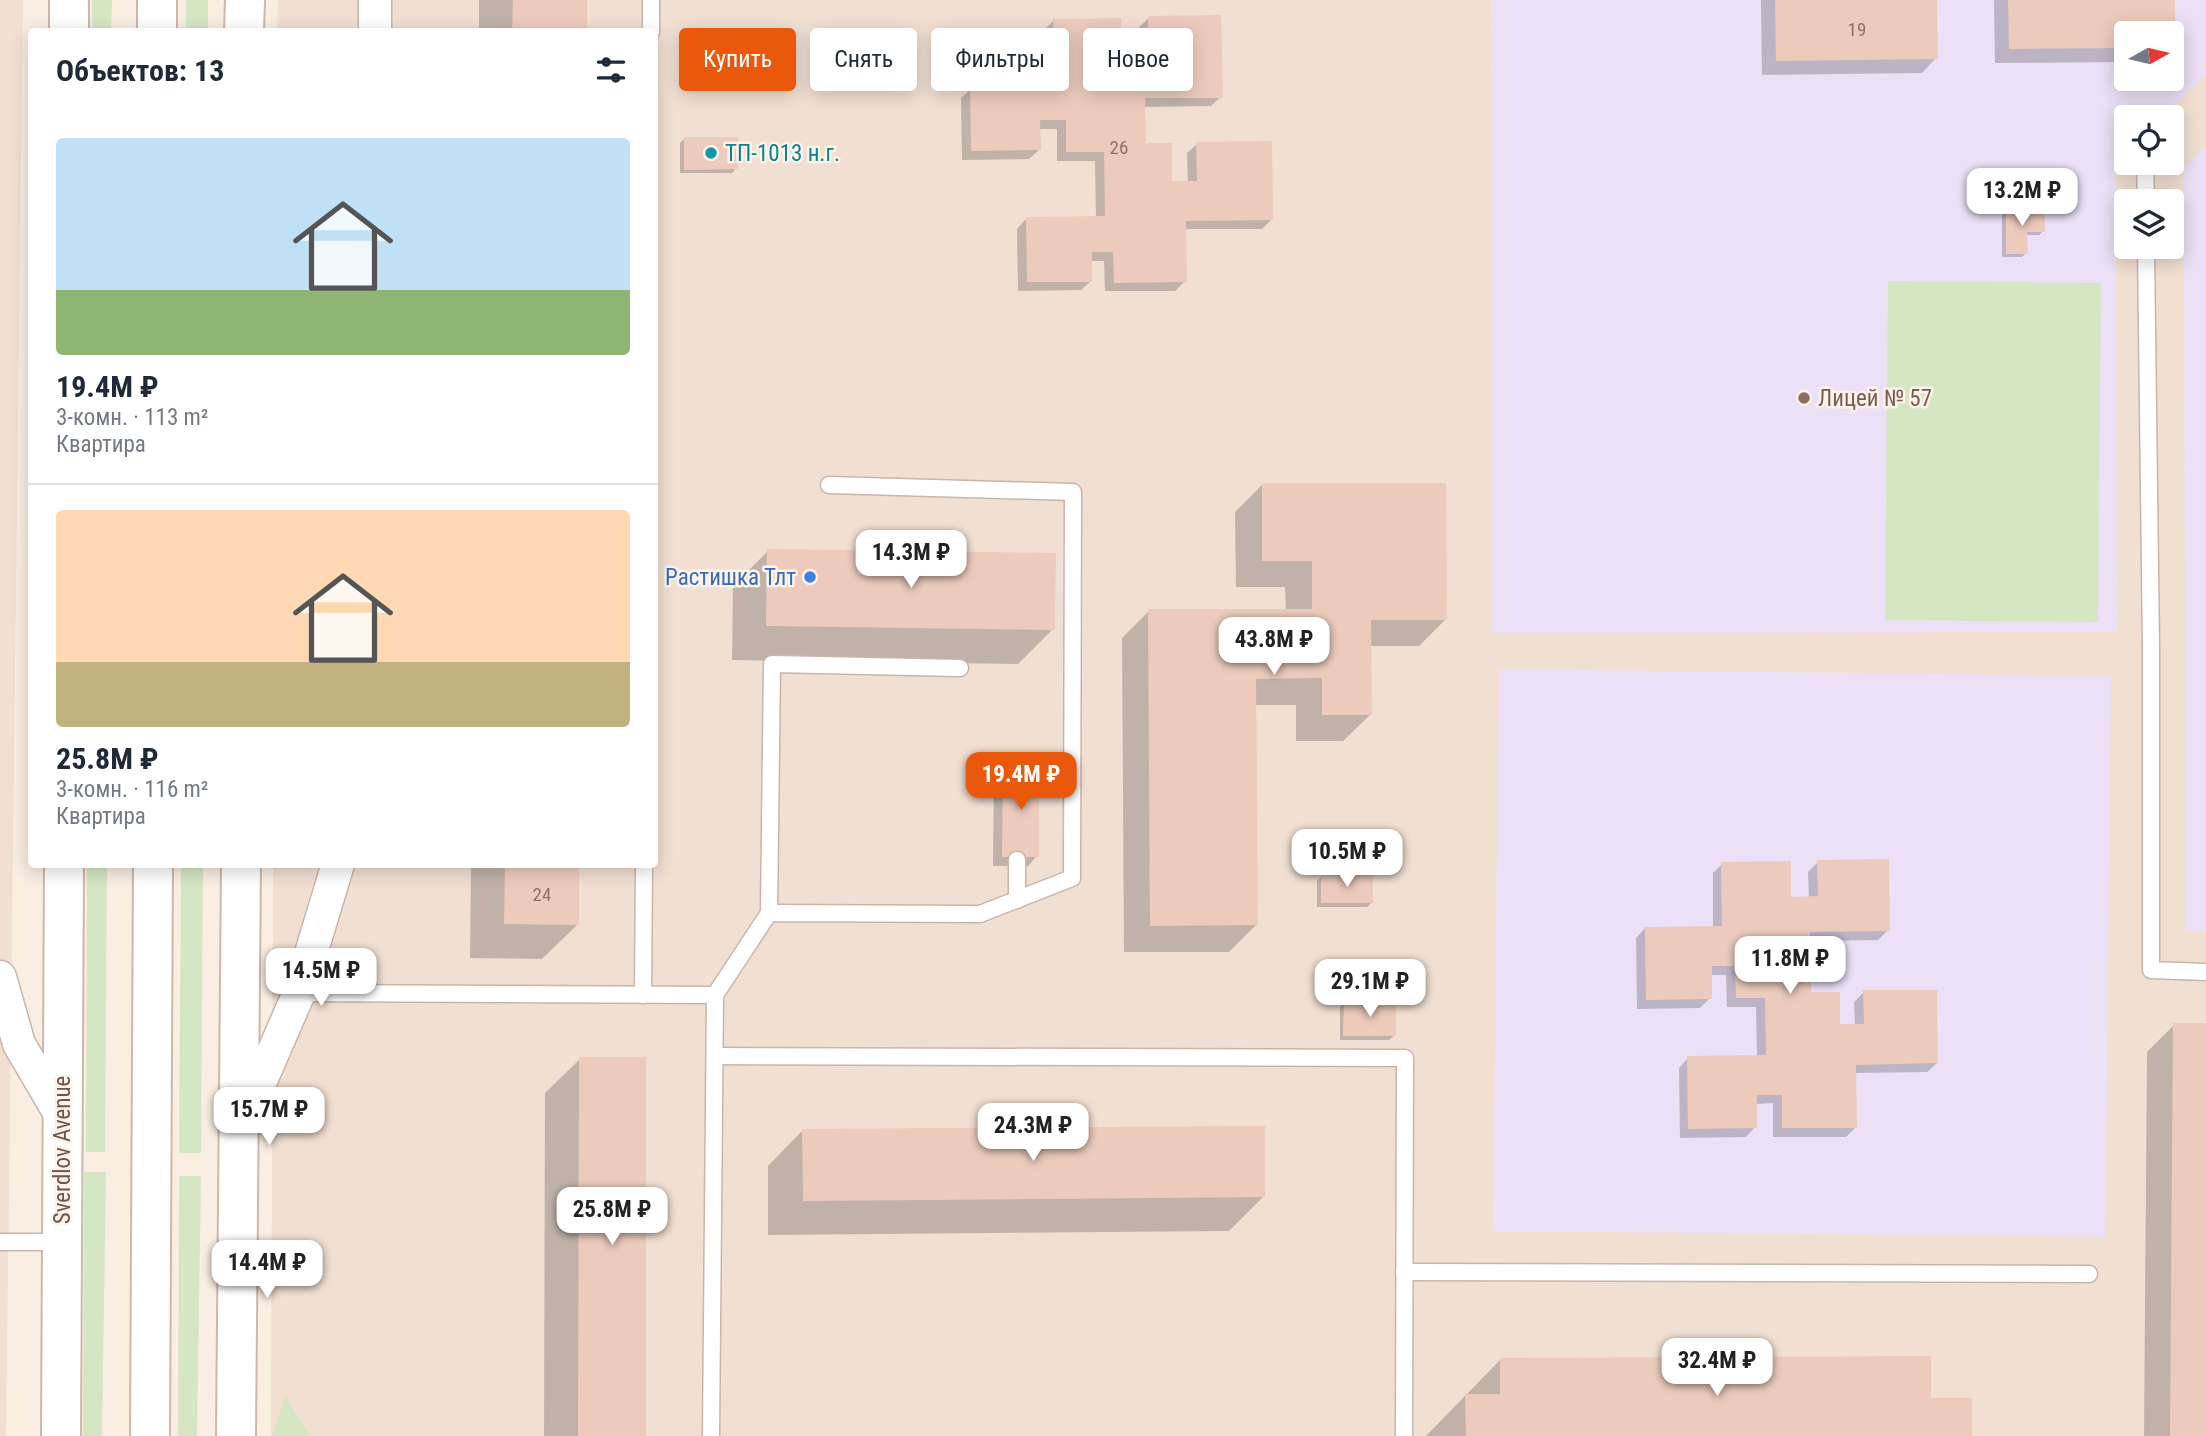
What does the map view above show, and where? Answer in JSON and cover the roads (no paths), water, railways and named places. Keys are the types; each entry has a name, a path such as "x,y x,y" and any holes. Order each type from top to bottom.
{"main road":[{"path":"69,0 69,28"},
{"path":"157,0 157,28"},
{"path":"244,0 244,28"},
{"name":"Sverdlov Avenue","path":"61,1436 64,868"},
{"path":"149,1436 153,868"},
{"path":"236,1436 241,868"}],"street":[{"path":"375,0 375,28"},
{"path":"240,1129 299,993 337,868"},
{"path":"0,977 19,1044 63,1119"}],"lane":[{"path":"651,0 651,28"},
{"path":"2146,259 2151,649 2151,970 2206,972"},
{"path":"769,913 980,914 1072,878 1073,492 829,485"},
{"path":"711,1436 715,995 769,913 772,664 960,668"},
{"path":"1017,860 1017,900"},
{"path":"643,995 644,868"},
{"path":"299,993 715,995"},
{"path":"715,1056 1405,1058 1404,1436"},
{"path":"0,1242 62,1242"},
{"path":"1404,1272 2089,1274"}],"place":[{"name":"ТП-1013 н.г.","path":"711,153"},
{"name":"Лицей № 57","path":"1804,398"},
{"name":"Растишка Тлт","path":"810,577"}]}
